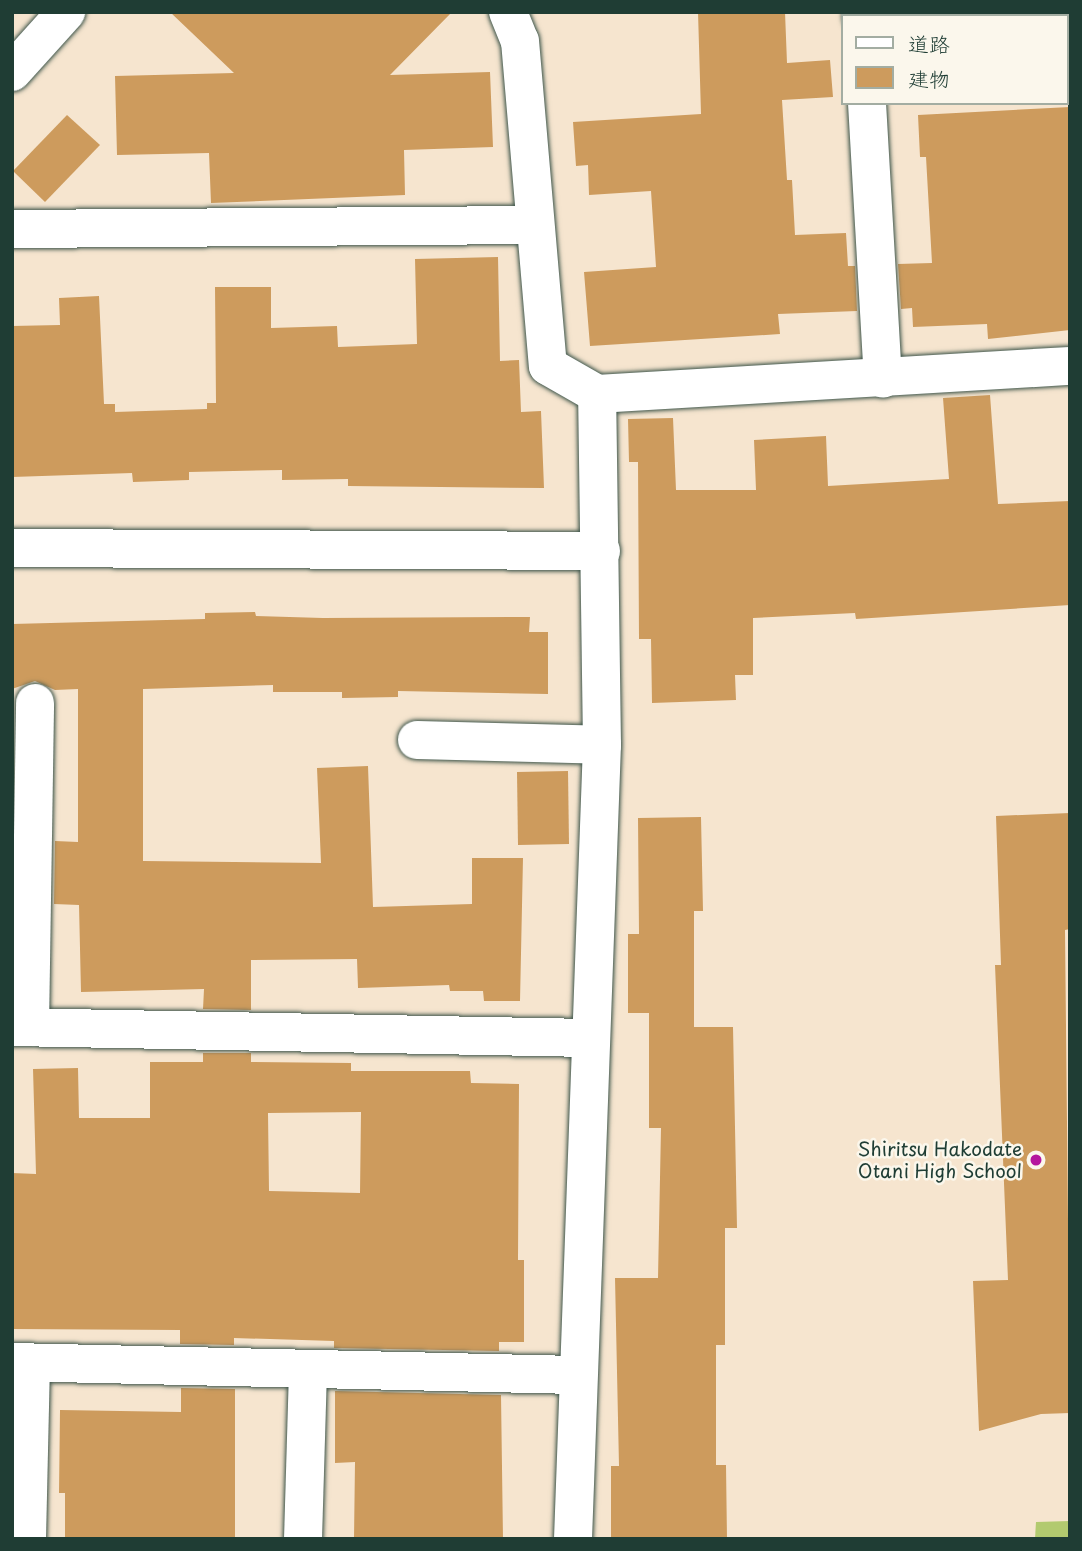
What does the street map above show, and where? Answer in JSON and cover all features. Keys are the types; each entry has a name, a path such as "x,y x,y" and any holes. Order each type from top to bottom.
{"street":[{"path":"12,72 66,12"},
{"path":"508,12 520,41 548,366 597,394 1070,366"},
{"path":"867,105 883,379"},
{"path":"12,229 535,225"},
{"path":"573,1539 602,745 597,394"},
{"path":"12,548 601,551"},
{"path":"35,703 21,1027 591,1038"},
{"path":"416,740 602,745"},
{"path":"26,1539 22,1363 577,1375"},
{"path":"303,1539 309,1369"}],"green space":[{"path":"1070,1521 1070,1539 1035,1539 1036,1522"}],"building":[{"path":"170,12 452,12 390,75 490,72 493,147 404,150 405,195 211,203 209,153 117,155 115,76 234,73"},
{"path":"698,12 785,12 787,63 830,60 833,97 782,100 787,180 792,180 795,235 846,233 848,266 855,266 857,311 778,314 780,334 590,346 584,272 656,267 651,191 589,195 588,165 576,166 573,122 701,114"},
{"path":"1070,107 1070,330 988,339 987,324 913,327 912,308 901,309 898,264 932,263 926,157 920,157 918,115"},
{"path":"67,115 100,145 45,202 13,171"},
{"path":"498,257 500,361 519,360 521,412 541,411 544,488 348,486 348,479 282,480 282,470 189,472 189,480 133,482 132,473 12,477 12,326 60,325 59,298 99,296 104,404 115,404 115,412 207,409 207,403 216,403 215,287 271,287 271,328 337,326 338,347 417,344 415,259"},
{"path":"990,395 998,504 1070,501 1070,605 856,619 855,613 753,618 753,675 735,675 736,700 652,703 651,639 639,639 638,462 629,462 628,419 673,418 676,490 756,490 754,440 826,436 828,486 949,479 943,398"},
{"path":"255,612 256,616 323,618 530,617 529,632 548,632 548,694 398,691 398,697 342,698 342,692 273,692 273,685 143,689 143,861 321,863 317,768 368,766 373,907 472,904 472,858 523,858 520,1001 484,1001 483,991 450,991 449,985 358,988 357,959 251,960 251,1010 203,1009 204,989 81,992 79,905 54,904 55,841 78,842 78,689 55,690 35,681 12,689 12,624 205,619 205,613"},
{"path":"568,771 569,844 518,845 517,772"},
{"name":"Shiritsu Hakodate Otani High School","path":"1070,813 1070,929 1065,930 1070,1413 1041,1414 979,1431 973,1281 1008,1280 995,965 1001,965 996,816"},
{"path":"701,817 703,911 694,911 694,1027 733,1027 737,1228 725,1228 725,1345 716,1345 716,1465 726,1465 727,1539 611,1539 611,1466 619,1466 615,1278 658,1278 661,1128 649,1128 649,1013 628,1013 628,934 639,934 638,818"},
{"path":"203,1053 251,1053 251,1062 351,1063 351,1071 470,1071 471,1083 519,1084 518,1260 524,1260 524,1342 499,1342 499,1351 334,1348 334,1341 234,1338 234,1345 180,1344 180,1330 12,1329 12,1173 36,1174 33,1069 78,1068 79,1118 150,1118 150,1062 203,1062","holes":["361,1112 360,1193 269,1191 268,1113"]},
{"path":"181,1388 235,1389 235,1539 65,1539 65,1493 59,1493 60,1410 181,1412"},
{"path":"335,1391 501,1395 503,1539 354,1539 355,1462 335,1463"}],"place":[{"name":"Shiritsu Hakodate Otani High School","path":"1036,1160"}]}
